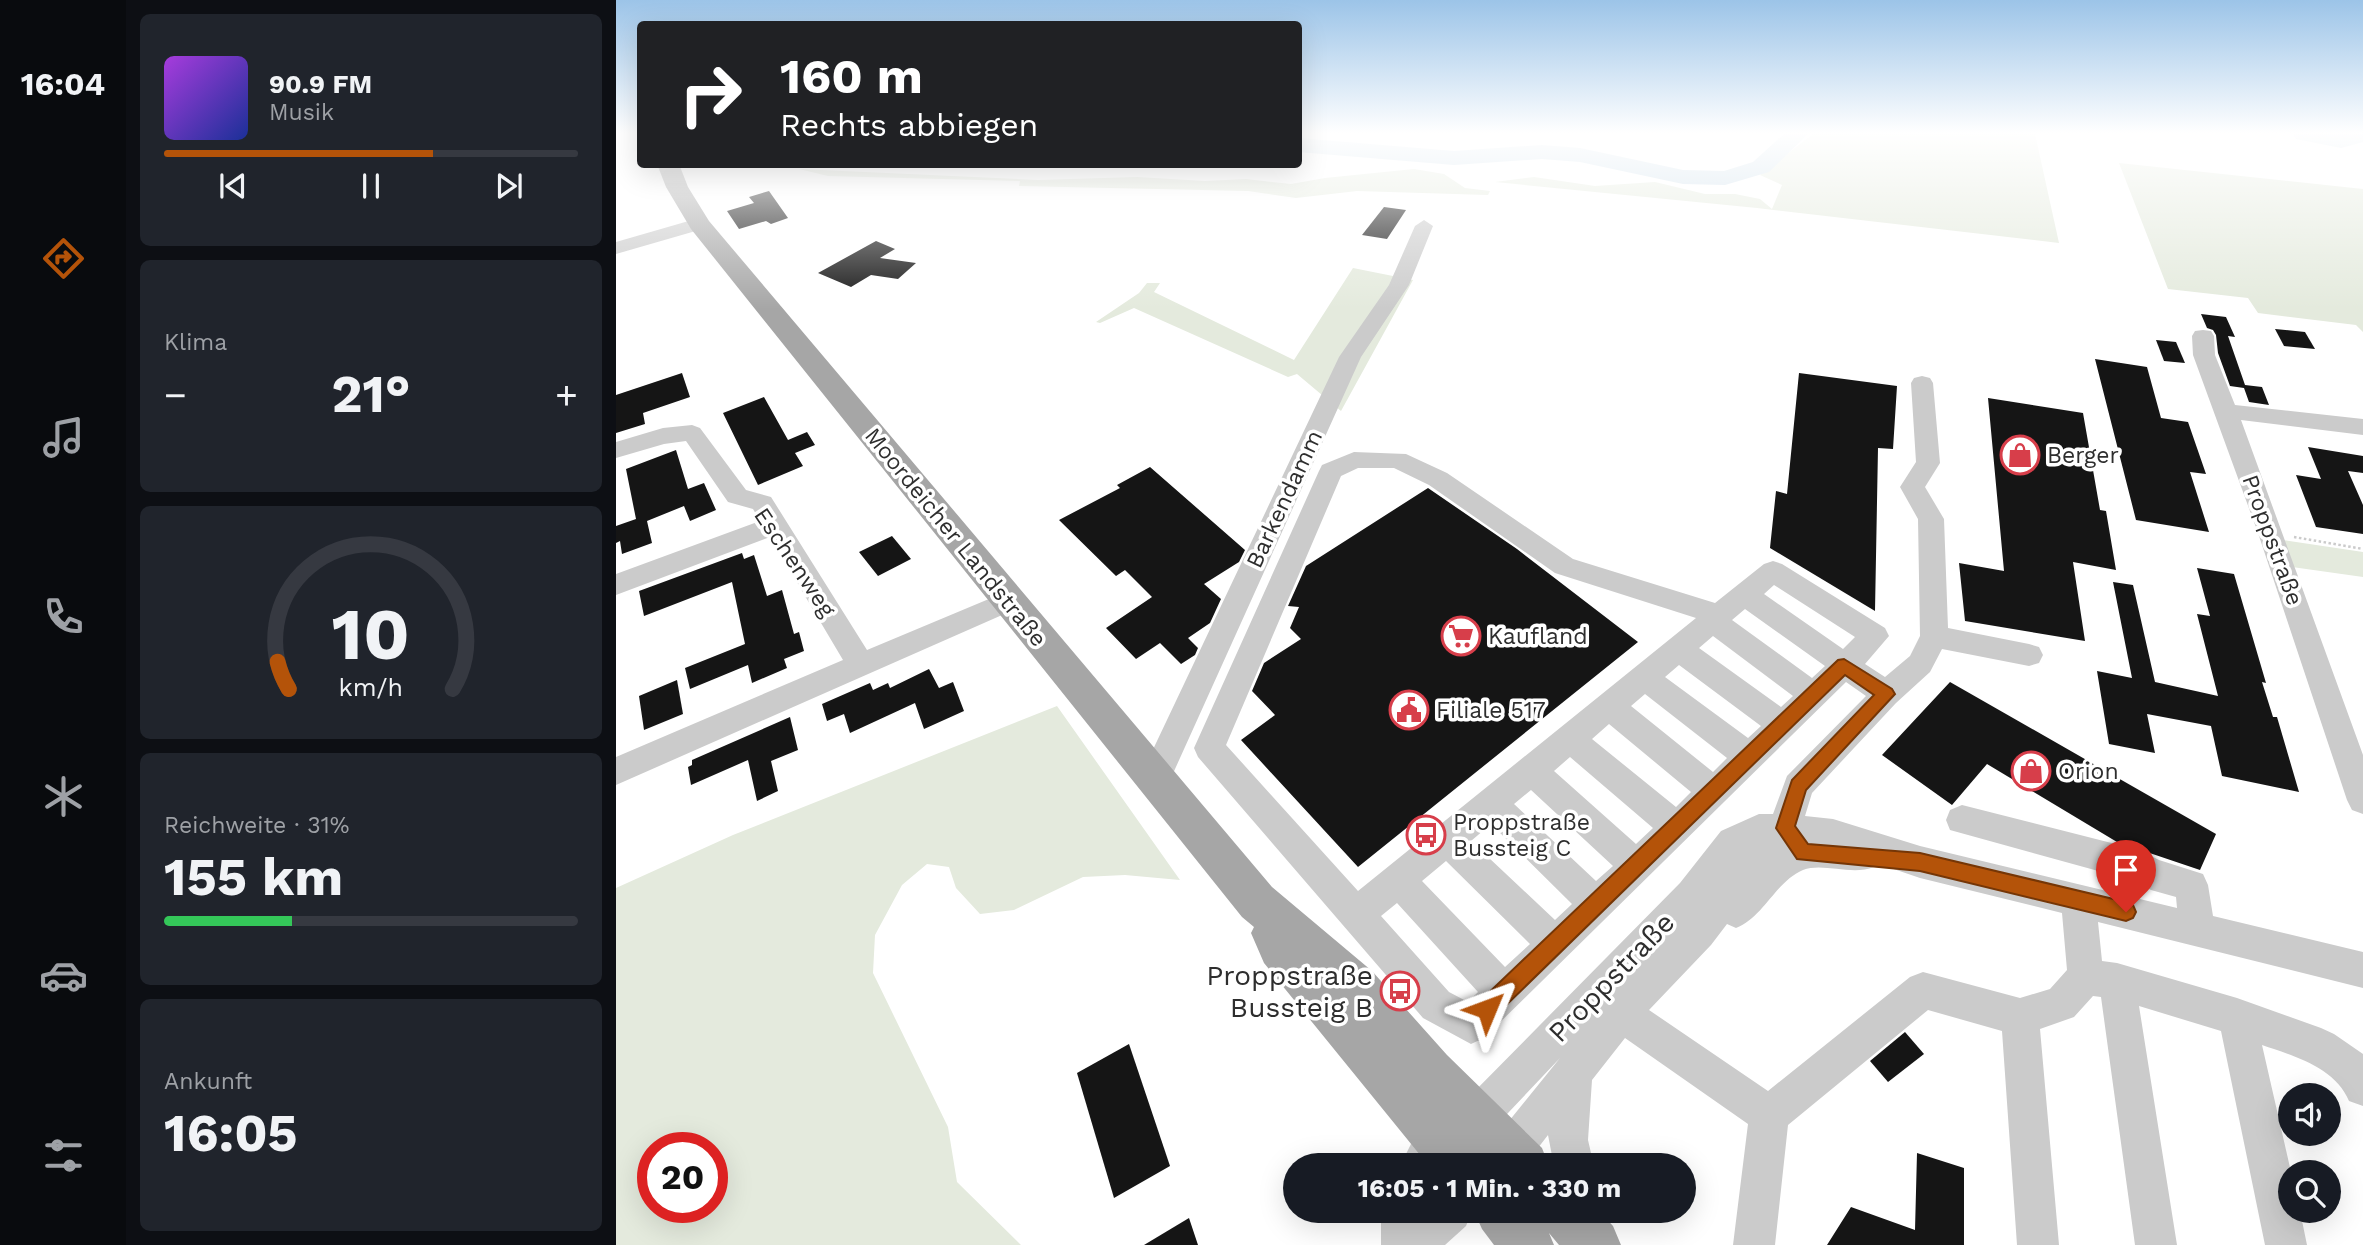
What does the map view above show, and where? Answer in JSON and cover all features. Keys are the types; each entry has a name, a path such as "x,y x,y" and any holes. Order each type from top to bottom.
{"main road":[{"name":"Moordeicher Landstraße","path":"680,192 699,224 1257,902 1280,947 1477,1153"},
{"path":"1510,1223 1527,1245"},
{"path":"1575,1223 1594,1245"}],"street":[{"path":"616,248 699,224"},
{"name":"Barkendamm","path":"1155,779 1350,357 1399,285 1424,226"},
{"name":"Proppstraße","path":"2203,336 2204,355 2271,533 2363,800"},
{"path":"1794,840 1798,786 1886,694 1920,664 1934,636 1931,519 1912,487 1928,463 1922,383"},
{"path":"2226,411 2363,427"},
{"name":"Eschenweg","path":"616,450 663,436 692,433 737,496 762,503 861,665"},
{"path":"1356,915 1531,770 1679,649 1716,618 1773,571 1875,636 1471,1025 1436,1005 1356,915 1209,748 1331,471 1354,460 1397,460 1438,479 1564,566 1716,618 1813,695"},
{"path":"616,585 775,525"},
{"path":"1745,594 1886,694"},
{"path":"616,771 1008,601"},
{"path":"1934,636 2029,655"},
{"path":"1679,649 1782,725"},
{"path":"1644,677 1749,757"},
{"path":"1609,706 1713,792"},
{"path":"1570,738 1676,827"},
{"path":"1531,770 1636,865"},
{"path":"1492,803 1596,904"},
{"path":"1962,820 2140,866 2151,874 2191,885 2198,930"},
{"name":"Proppstraße","path":"1477,1153 1692,895 1732,842 1759,829 1833,853 1920,862 2363,971"},
{"path":"1447,840 1555,944"},
{"name":"Proppstraße","path":"1477,1153 1573,1073 1621,1013 1699,933 1714,935 1779,865 1794,840"},
{"path":"1398,880 1504,993"},
{"path":"2078,900 2101,979 2156,1245"},
{"path":"1754,1245 1769,1115 1923,990 2020,1017 2061,1004 2101,979 2237,1017 2321,1047 2359,1074 2363,1087"},
{"name":"Proppstraße","path":"1621,1013 1769,1115"},
{"path":"2020,1017 2038,1245"},
{"path":"2237,1017 2286,1245"},
{"name":"Proppstraße","path":"1571,1153 1568,1140 1573,1073"},
{"path":"1402,1223 1402,1245"},
{"path":"1420,1245 1438,1223"},
{"path":"1599,1223 1613,1245"}],"path":[{"path":"2271,533 2363,549"}],"shaded area":[{"path":"1256,192 1347,192 1296,198"},
{"path":"1393,192 1489,192 1488,195"},
{"path":"1597,192 1735,194 1760,199 1772,209 1779,192 2048,192 2059,243"},
{"path":"2130,192 2363,192 2363,332 2356,325 2258,313 2248,298 2168,289"},
{"path":"1353,268 1413,280 1341,411 1297,374 1288,377 1134,308 1100,323 1096,322 1139,293 1147,283 1160,283 1154,292 1294,360"},
{"path":"2283,540 2363,552 2363,577 2292,567"},
{"path":"1057,706 1180,880 1125,875 1083,877 1014,910 980,914 956,888 949,867 927,864 902,885 875,935 873,973 948,1127 957,1182 1021,1245 616,1245 616,888 733,835"}],"building":[{"path":"770,192 788,218 771,224 766,221 739,229 727,211 754,203 749,197"},
{"path":"1384,207 1406,210 1387,239 1362,235"},
{"path":"876,241 895,249 880,258 916,263 898,279 871,275 851,287 818,273"},
{"path":"2201,314 2226,317 2235,337 2228,336 2245,385 2262,387 2269,405 2249,402 2244,388 2230,386 2218,353 2216,335 2213,330 2207,328"},
{"path":"2275,329 2305,332 2315,349 2284,346"},
{"path":"2156,340 2176,342 2185,363 2164,361"},
{"path":"2095,359 2147,367 2161,418 2188,422 2206,474 2190,472 2209,532 2136,520"},
{"path":"682,373 690,397 643,413 645,424 616,433 616,395"},
{"path":"1799,373 1897,386 1893,449 1878,448 1875,611 1770,548 1776,491 1787,494"},
{"path":"764,397 788,440 807,432 815,445 795,453 803,466 758,485 723,413"},
{"path":"1988,398 2083,413 2100,510 2106,511 2116,570 2073,562 2085,641 1965,621 1959,563 2004,571"},
{"path":"2308,447 2363,456 2363,473 2348,471 2363,505 2363,534 2316,527 2296,475 2321,479"},
{"path":"676,450 688,489 704,483 716,510 690,521 684,506 647,521 652,543 622,554 620,541 616,543 616,526 636,519 626,469"},
{"path":"1150,467 1245,550 1239,562 1204,584 1221,599 1210,623 1188,638 1198,648 1195,655 1181,664 1160,643 1136,659 1106,628 1152,597 1125,570 1116,576 1059,520 1120,488 1117,485"},
{"path":"1428,488 1517,549 1638,642 1358,867 1241,740 1275,715 1252,691 1264,663 1301,639 1290,628 1299,607 1288,606 1306,566"},
{"path":"892,536 911,559 878,576 859,552"},
{"path":"742,553 744,559 754,555 767,596 782,590 794,634 799,632 804,651 784,659 787,668 752,683 748,665 690,689 685,668 745,644 732,582 644,616 639,591"},
{"path":"2197,568 2234,574 2266,683 2262,682 2273,717 2277,717 2299,792 2222,776 2211,726 2147,714 2155,753 2109,744 2097,671 2132,678 2113,582 2133,585 2155,682 2218,696 2197,614 2210,616"},
{"path":"929,669 939,688 953,682 964,711 924,729 915,703 850,733 844,714 827,721 822,704 870,683 873,690 888,683 890,688"},
{"path":"677,680 683,714 644,730 639,696"},
{"path":"1950,682 2216,834 2200,870 2117,842 1987,764 1952,805 1882,755"},
{"path":"790,717 798,750 771,761 778,791 757,801 748,760 691,785 688,767 692,765 692,760"},
{"path":"1905,1032 1924,1054 1888,1082 1870,1061"},
{"path":"1129,1044 1170,1166 1114,1198 1077,1073"},
{"path":"1917,1153 1964,1168 1964,1245 1827,1245 1851,1207 1915,1230"},
{"path":"1189,1218 1198,1245 1144,1245"}],"place":[{"name":"Berger","path":"2020,455"},
{"name":"Kaufland","path":"1461,636"},
{"name":"Filiale 517","path":"1409,710"},
{"name":"Orion","path":"2031,771"},
{"name":"Proppstraße Bussteig C","path":"1426,835"},
{"name":"Proppstraße Bussteig B","path":"1400,991"}],"route":[{"path":"1487,1009 1844,665 1886,694 1798,786 1785,828 1804,853 1833,853 1920,862 2126,912"}]}
